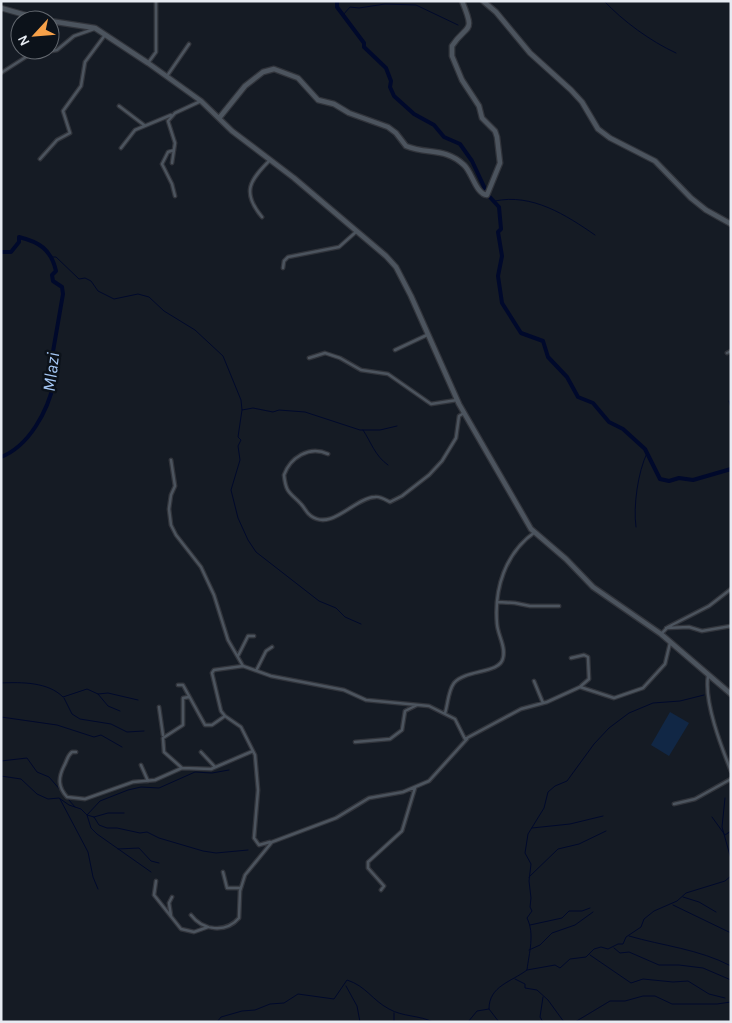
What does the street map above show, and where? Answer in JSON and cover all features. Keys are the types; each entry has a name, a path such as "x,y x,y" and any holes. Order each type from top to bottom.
{"street":[{"path":"148,63 156,52 156,1"},
{"path":"220,118 245,86 263,72 271,69 290,74 298,78 318,100 385,126 396,133 406,146 439,151 453,157 468,170 481,193 486,196 490,192 500,161 495,131 482,118 479,106 462,80 452,56 452,46 466,32 469,25 462,1"},
{"path":"483,1 496,12 530,53 576,96 598,129 610,138 654,161 699,204 731,224"},
{"path":"60,23 95,28 167,76 201,101 232,131 358,230 396,268 411,296 457,400 528,525 566,559 593,587 661,634 731,694"},
{"path":"1,73 29,55 57,50 74,36 95,28"},
{"path":"40,159 58,140 70,133 63,111 81,86 85,62 105,34"},
{"path":"167,76 189,44"},
{"path":"121,148 135,130 201,101"},
{"path":"119,106 145,126"},
{"path":"172,115 167,125 175,143 172,163"},
{"path":"174,150 168,152 162,164 172,184 175,196"},
{"path":"262,217 255,208 250,184 270,160"},
{"path":"283,268 284,261 288,257 339,247 358,230"},
{"path":"395,350 427,335"},
{"path":"727,353 731,351"},
{"path":"309,358 325,353 340,358 361,370 388,374 431,404 457,400"},
{"path":"328,454 309,451 289,462 284,475 288,494 302,505 311,516 321,520 336,517 351,506 375,497 390,502 402,496 429,475 444,460 458,432 459,416 464,413"},
{"path":"171,460 175,486 171,495 169,509 171,525 176,535 201,567 214,594 228,640 243,666"},
{"path":"445,714 450,692 456,682 472,672 497,666 502,661 504,648 497,624 498,602 506,563 534,532"},
{"path":"661,634 665,628 709,606 731,589"},
{"path":"498,602 515,602 530,606 559,606"},
{"path":"665,628 689,627 702,631 731,626"},
{"path":"238,656 248,636 254,636"},
{"path":"582,686 614,698 643,688 666,664 671,642"},
{"path":"256,669 266,651 272,647"},
{"path":"469,738 464,738 458,723 445,714 418,704 366,700 344,690 271,676 256,669 243,666 219,667 213,671 218,704 224,716 241,727 253,751 257,765 258,790 254,838 260,845 336,818 369,798 415,788 434,776 469,738 496,721 521,709 543,704 582,686 589,679 588,657 586,655 571,658"},
{"path":"708,673 707,686 716,730 731,771"},
{"path":"534,681 543,704"},
{"path":"178,685 183,685 205,725 212,725 224,716"},
{"path":"163,736 183,725 182,698 189,697"},
{"path":"355,742 393,737 402,730 405,711 418,704"},
{"path":"159,707 164,752 182,768"},
{"path":"76,752 72,752 68,756 59,782 67,797 78,800 133,782 156,780 182,768 215,767 253,751"},
{"path":"201,752 215,767"},
{"path":"141,765 148,781"},
{"path":"674,804 695,799 731,779"},
{"path":"381,890 384,886 368,868 368,862 402,831 415,788"},
{"path":"156,880 154,895 180,928 192,932 209,927 224,928 238,920 240,888 248,869 272,842"},
{"path":"223,872 227,888 234,890 240,888"},
{"path":"171,918 169,903 172,897"},
{"path":"191,915 209,927"}],"shaded area":[{"path":"670,712 689,723 669,756 651,745"}],"waterway":[{"path":"337,1 337,7 364,43 364,47 386,68 394,96 414,114 434,125 444,137 460,144 472,161 487,193"},
{"path":"604,1 637,30 656,43 676,53"},
{"path":"343,15 350,7 359,8 385,4 416,5 458,25"},
{"path":"488,195 499,207 501,229 498,232 502,256 498,276 502,303 521,333 543,341 548,357 567,377 578,397 593,403 609,422 623,429 645,449 660,479 669,481 679,478 693,480 731,469"},
{"path":"495,201 509,199 535,203 560,213 595,235"},
{"name":"Mlazi","path":"1,252 11,252 19,242 19,237 38,244 51,257 56,271 52,275 53,281 62,287 63,294 51,363 51,378 54,382 47,404 42,416 28,436 20,445 1,457"},
{"path":"51,257 56,257 79,279 85,278 91,281 98,291 114,299 138,294 149,297 164,311 195,330 223,356 241,400 242,410 253,408 273,412 279,410 305,412 360,430 380,430 397,426"},
{"path":"729,401 731,408"},
{"path":"242,410 238,437 241,440 238,446 240,460 231,490 238,518 248,540 256,552 319,601 336,608 345,617 361,624"},
{"path":"363,430 376,453 388,465"},
{"path":"636,527 637,489 647,453"},
{"path":"1,683 34,684 50,688 63,697 87,689 98,694 108,693 138,700"},
{"path":"98,694 108,706 120,711"},
{"path":"468,1022 477,1011 489,1009 493,995 502,985 527,970 531,937 527,918 532,911 530,907 529,881 531,864 525,853 528,834 544,808 548,792 555,786 567,781 594,744 609,728 629,713 653,703 680,701 704,695"},
{"path":"64,698 72,714 80,719 111,724 127,732 144,731"},
{"path":"1,717 57,725 94,737 101,735 122,747"},
{"path":"1,761 27,758 37,772 49,777 75,807"},
{"path":"151,872 97,834 91,828 87,815 100,801 128,790 141,787 159,788 195,772 212,773 229,770"},
{"path":"1,776 21,779 37,794 48,799 59,798 69,805 81,809 87,815 94,817 99,825 107,828 140,833 147,832 159,838 203,851 216,853 248,850"},
{"path":"725,798 722,827 731,859"},
{"path":"60,799 88,852 93,877 98,889"},
{"path":"94,817 108,813 124,813"},
{"path":"532,828 570,824 603,816"},
{"path":"712,817 725,835 731,831"},
{"path":"529,877 558,849 579,844 606,831"},
{"path":"118,849 139,848 151,861 159,863"},
{"path":"527,970 555,965 560,968 570,959 586,957 594,949 601,947 608,949 618,944 623,944 626,937 641,927 644,919 654,911 677,901 686,893 725,881 731,876"},
{"path":"683,897 699,902 716,912"},
{"path":"673,905 731,933"},
{"path":"530,925 562,918 569,911 582,911 590,908"},
{"path":"529,950 540,945 552,933 575,925 593,912"},
{"path":"629,936 694,952 731,966"},
{"path":"614,948 620,953 629,952 659,965 703,968 731,980"},
{"path":"590,955 631,983 643,979 673,982 688,981 709,994 725,998"},
{"path":"515,979 525,984 525,988 537,990 548,1000 564,1022"},
{"path":"217,1022 221,1017 242,1011 255,1010 270,1004 284,1003 298,994 334,999 347,980 364,989 389,1009 433,1022"},
{"path":"346,986 357,1006 360,1022"},
{"path":"575,1022 610,1001 625,1001 643,996 655,996 672,1004 717,1004 731,1002"},
{"path":"543,997 540,1017 543,1022"},
{"path":"489,1009 499,1022"},
{"path":"394,1013 394,1022"}]}
